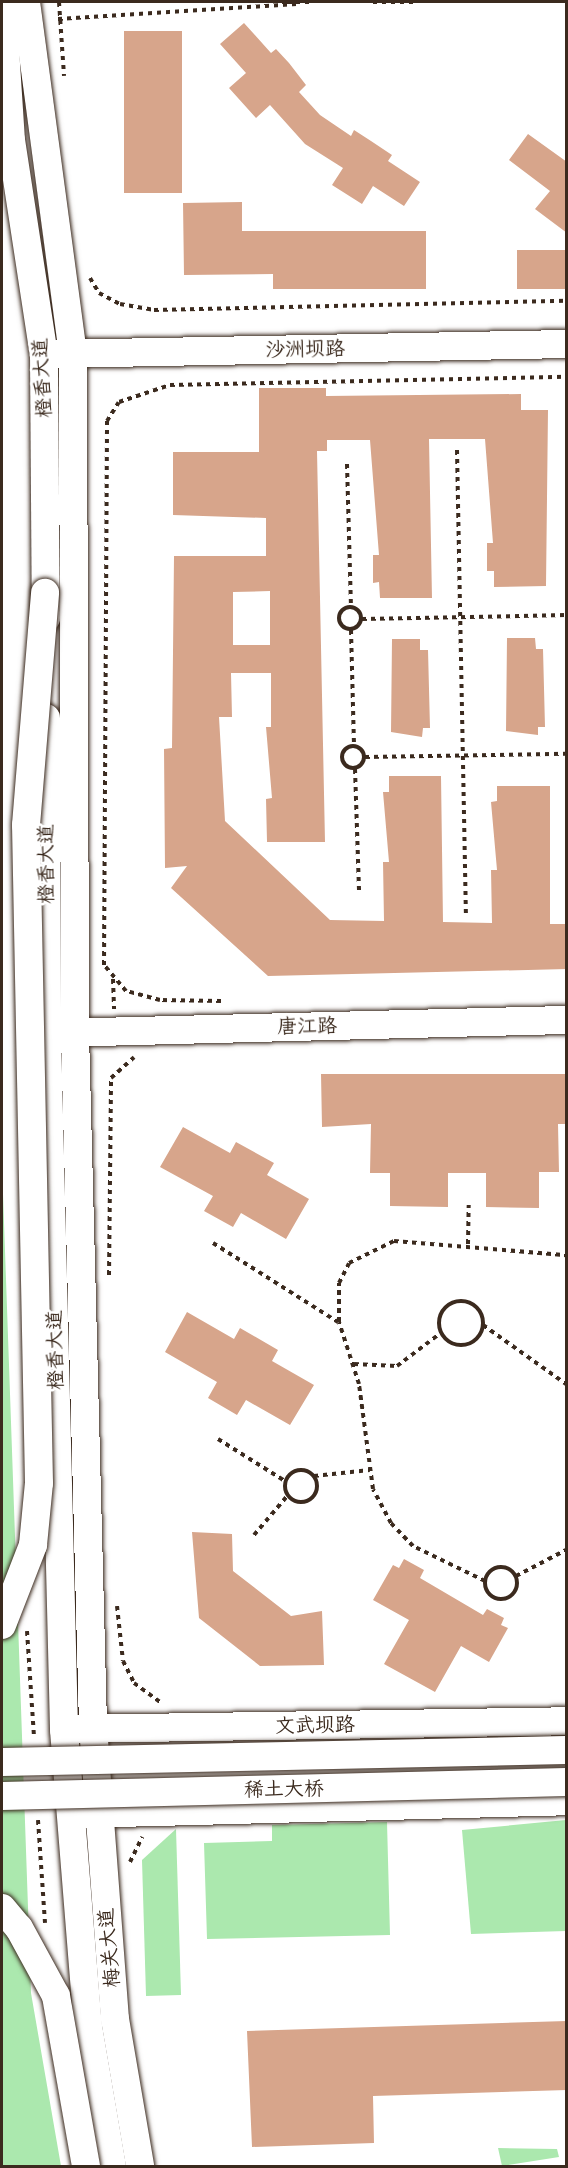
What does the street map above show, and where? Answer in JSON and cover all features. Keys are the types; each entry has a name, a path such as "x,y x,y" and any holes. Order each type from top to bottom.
{"main road":[{"name":"橙香大道","path":"18,5 73,354 75,1033 93,1727"},
{"name":"橙香大道","path":"18,5 11,140 44,355 47,1033 64,1730"},
{"name":"沙洲坝路","path":"44,355 567,344"},
{"path":"2,1625 33,1545 39,1483 26,825 45,593"},
{"name":"唐江路","path":"47,1033 567,1020"},
{"name":"文武坝路","path":"64,1730 93,1727 567,1720"},
{"name":"梅关大道","path":"93,1727 115,2019 140,2166"},
{"name":"梅关大道","path":"64,1730 68,1816 88,2026 112,2166"},
{"name":"稀土大桥","path":"2,1762 567,1750"},
{"name":"稀土大桥","path":"2,1796 567,1782"},
{"path":"68,1816 98,1812 567,1801"},
{"path":"2,1908 19,1928 56,1996 86,2166"}],"path":[{"path":"287,2 297,4"},
{"path":"18,5 60,19 313,2"},
{"path":"373,2 415,2"},
{"path":"99,293 154,310 567,301"},
{"path":"227,1001 160,1000 126,991 104,965 107,421 119,402 170,385 567,377"},
{"path":"457,450 466,917"},
{"path":"347,464 351,607 362,619"},
{"path":"351,607 338,619 351,630"},
{"path":"567,615 362,619 351,630 354,745 365,757 567,754"},
{"path":"354,745 342,757 355,769"},
{"path":"360,891 355,769 365,757"},
{"path":"109,1286 111,1078 119,1065 142,1055"},
{"path":"468,1244 469,1205"},
{"path":"516,1576 515,1592 501,1600 488,1594 484,1581 412,1546 391,1523 370,1470 354,1364 339,1322 339,1283 350,1263 380,1245 394,1241 468,1244 567,1255"},
{"path":"213,1243 339,1322"},
{"path":"483,1324 466,1344 450,1342 442,1332 442,1312 454,1302 477,1308 483,1324 567,1384"},
{"path":"354,1364 397,1366 442,1332"},
{"path":"218,1439 285,1481 288,1496"},
{"path":"285,1481 302,1469 314,1476 370,1470"},
{"path":"288,1496 308,1500 317,1490 314,1476"},
{"path":"254,1535 288,1496"},
{"path":"516,1576 567,1550"},
{"path":"484,1581 498,1566 516,1576"},
{"path":"116,1594 123,1661 134,1683 165,1704"}],"green space":[{"path":"2,1165 31,1993 61,2166 2,2166"},
{"path":"566,1820 566,1931 471,1934 462,1830"},
{"path":"387,1822 390,1935 207,1939 204,1843 272,1841 272,1825"},
{"path":"176,1829 181,1995 146,1996 142,1860"},
{"path":"498,2148 557,2149 559,2157 502,2166"}],"building":[{"path":"244,23 271,53 276,49 289,63 306,85 299,92 320,115 351,136 354,130 392,155 388,161 420,182 404,206 373,186 362,204 332,185 343,168 305,144 270,105 256,118 229,88 246,73 220,44"},
{"path":"124,31 182,31 182,193 124,193"},
{"path":"528,134 567,162 567,233 535,209 550,191 509,160"},
{"path":"242,202 242,231 426,231 426,289 273,289 273,274 184,275 183,203"},
{"path":"517,250 566,250 566,289 517,289"},
{"path":"259,388 326,388 326,396 521,394 521,410 548,410 546,586 494,587 494,571 487,571 487,543 493,543 485,439 429,439 432,598 380,598 379,582 373,583 373,555 379,555 370,440 327,440 327,451 317,451 325,842 267,842 266,799 272,798 266,727 271,727 271,673 231,673 232,717 219,717 225,821 330,920 384,921 383,862 389,862 383,792 389,792 389,776 441,776 443,922 492,923 491,870 497,870 491,802 497,801 497,786 550,786 550,924 567,924 567,969 268,976 171,888 187,866 165,868 164,749 172,748 174,556 266,556 266,518 173,515 173,452 259,452","holes":["270,591 270,645 233,645 233,592"]},
{"path":"507,638 535,638 536,649 543,649 545,727 538,727 538,735 506,731"},
{"path":"392,639 420,639 420,650 428,650 430,728 423,728 422,737 391,732"},
{"path":"321,1074 567,1074 567,1124 558,1124 559,1172 539,1172 539,1208 486,1207 486,1173 448,1173 448,1207 390,1206 390,1173 370,1173 371,1124 322,1127"},
{"path":"183,1127 230,1153 236,1142 274,1163 267,1175 309,1199 286,1239 241,1213 233,1227 204,1211 213,1196 160,1167"},
{"path":"187,1312 234,1339 240,1328 278,1350 272,1361 314,1385 290,1425 246,1400 237,1415 208,1398 217,1382 165,1352"},
{"path":"192,1532 232,1534 233,1571 291,1616 322,1611 324,1665 260,1666 199,1618"},
{"path":"404,1559 424,1570 420,1578 483,1615 487,1609 504,1618 501,1625 508,1628 489,1662 461,1646 435,1692 384,1664 409,1620 373,1600 393,1565 399,1568"},
{"path":"567,2021 567,2090 373,2096 374,2143 252,2147 247,2031"}]}
